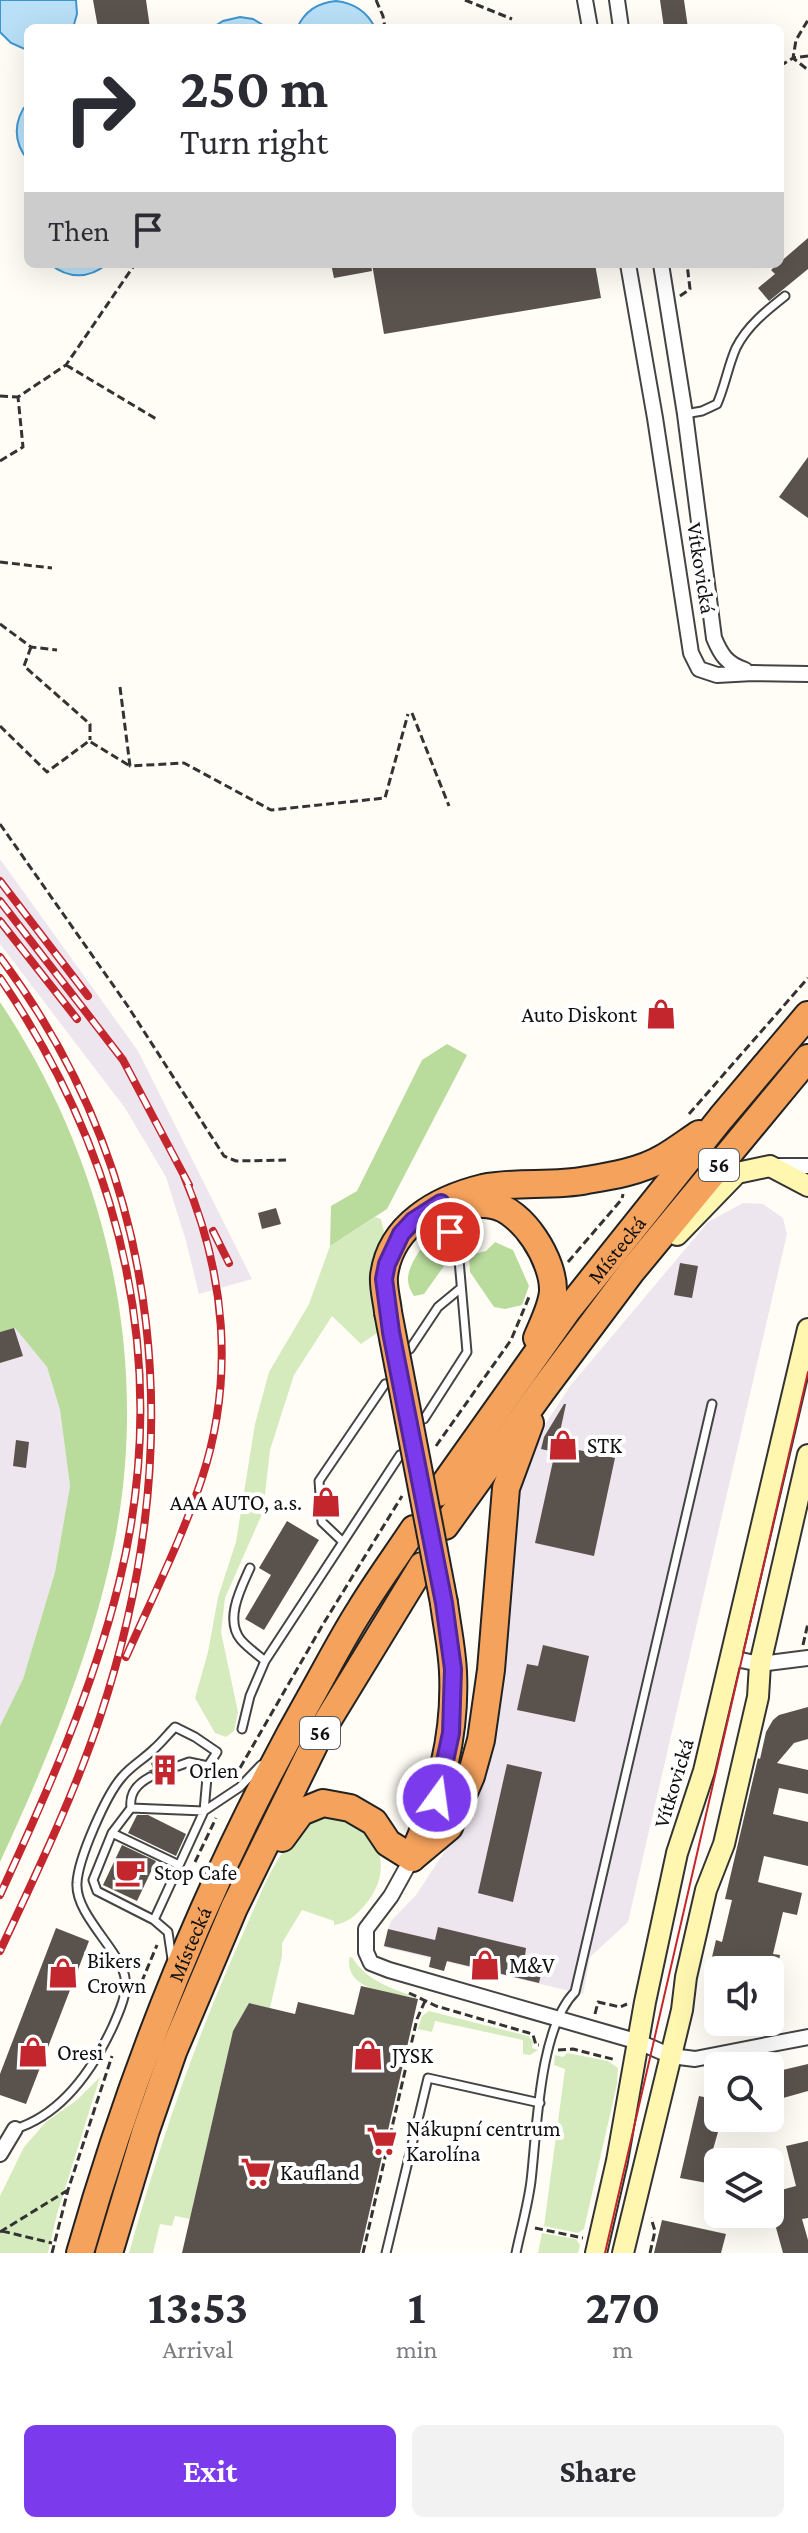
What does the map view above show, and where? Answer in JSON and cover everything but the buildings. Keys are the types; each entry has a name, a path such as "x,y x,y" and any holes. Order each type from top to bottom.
{"highway":[{"name":"Místecká","path":"438,1493 567,1311 721,1118 808,1015"},
{"name":"Místecká","path":"445,1526 631,1272 808,1058"},
{"path":"412,1858 437,1798 451,1733 453,1669 444,1603 388,1312 384,1279 392,1249 413,1221 441,1203 484,1188 583,1181 626,1172 661,1159 721,1118"},
{"path":"441,1203 493,1205 510,1211 544,1254 553,1290 548,1314 517,1381"},
{"path":"412,1858 449,1827 471,1776 481,1740 491,1670 506,1488 542,1391"},
{"name":"Místecká","path":"80,2253 120,2123 173,1980 226,1858 287,1737 359,1611 414,1529"},
{"name":"Místecká","path":"109,2253 173,2052 234,1908 320,1733 422,1566"},
{"path":"234,1908 301,1812 323,1803 350,1808 374,1822 388,1843 412,1858"}],"street":[{"path":"585,0 589,24"},
{"path":"617,0 620,24"},
{"name":"Vítkovická","path":"629,268 691,653 699,669 717,675 808,674"},
{"name":"Vítkovická","path":"662,268 685,414 714,638 720,653 731,666 753,673"},
{"path":"655,418 685,414"},
{"path":"631,1272 657,1257 737,1173 770,1166 808,1166"},
{"path":"770,1166 808,1186"},
{"name":"Vítkovická","path":"591,2246 617,2161 677,1853 704,1771 808,1329"},
{"path":"623,2253 671,2056 702,1905 724,1844 758,1697 760,1664 808,1455"},
{"path":"731,1658 760,1664 808,1658"},
{"path":"412,1858 391,1896 360,1932 371,1963 639,2042 671,2056 695,2059 808,2037"},
{"path":"0,2154 15,2129"}],"lane":[{"path":"685,414 717,404 740,341 764,312 785,296"},
{"path":"424,1419 467,1352 459,1260 441,1203"},
{"path":"410,1349 438,1307 461,1288"},
{"path":"343,1542 322,1522 319,1481 385,1384"},
{"path":"516,2253 531,2184 548,2047 557,2017 564,2003 575,1992 712,1404"},
{"path":"242,1729 250,1696 265,1661 400,1455"},
{"path":"250,1568 237,1596 234,1619 238,1638 265,1661"},
{"path":"15,2129 33,2123 75,2088 102,2049 119,2011 127,1986 123,1969 82,1904 77,1886 81,1863 112,1789 175,1727 217,1752 208,1766 204,1811 154,1920"},
{"path":"131,1808 204,1811 240,1787 287,1737"},
{"path":"178,1766 189,1762 208,1766"},
{"path":"150,1777 135,1788 130,1798 131,1808 112,1833 93,1880 97,1891 154,1920 168,1932 173,1980"},
{"path":"112,1833 179,1865"},
{"path":"386,2253 428,2078 540,2103"}],"path":[{"path":"376,0 384,24"},
{"path":"465,0 512,19"},
{"path":"793,58 796,40 808,20"},
{"path":"784,64 793,58 808,56"},
{"path":"793,58 808,70"},
{"path":"0,396 18,397 66,365 132,268"},
{"path":"668,305 690,289 687,268"},
{"path":"66,365 158,420"},
{"path":"0,461 23,447 18,397"},
{"path":"0,562 52,568"},
{"path":"0,624 31,647 57,650"},
{"path":"31,647 24,666 90,724 89,741"},
{"path":"120,687 130,766"},
{"path":"89,741 130,766 184,763 271,810 385,798 410,713 449,806"},
{"path":"0,726 47,772 89,741"},
{"path":"0,824 127,1005 224,1156 236,1161 286,1160"},
{"path":"689,1114 808,978"},
{"path":"430,1454 511,1340 539,1275 572,1261 622,1199 626,1172"},
{"path":"363,2253 417,2019 433,1982"},
{"path":"401,1989 436,2006 529,2033 533,2035 536,2045 563,2051 573,2049 610,2057 620,2063"},
{"path":"1,2231 68,2190"},
{"path":"522,2225 591,2246"},
{"path":"1,2231 54,2243"}],"shaded area":[{"path":"0,859 138,1051 252,1279 199,1294 166,1177 125,1108 0,944"},
{"path":"743,1203 763,1204 783,1218 787,1234 628,1922 590,1957 583,1994 383,1947 391,1921 416,1895 456,1834 518,1480 535,1440 570,1386 708,1222"},
{"path":"15,1328 47,1367 60,1410 70,1486 55,1572 23,1679 0,1726 0,1332"}],"green space":[{"path":"0,1002 37,1063 67,1126 92,1193 111,1261 122,1331 127,1402 124,1473 114,1544 93,1626 66,1706 0,1862 0,1726 23,1679 55,1572 70,1486 60,1410 47,1367 15,1328 0,1332"},
{"path":"447,1044 467,1055 387,1209 330,1246 331,1206 357,1191 422,1060"},
{"path":"375,1217 381,1219 384,1232 375,1254 370,1291 377,1333 361,1344 332,1316 294,1375 270,1450 263,1512 225,1598 221,1632 238,1712 234,1731 226,1737 215,1733 195,1698 208,1652 218,1597 236,1542 255,1424 269,1372 309,1304 330,1246"},
{"path":"495,1242 513,1250 529,1286 522,1305 505,1309 494,1307 470,1272 469,1255 486,1251"},
{"path":"420,1250 433,1254 444,1266 424,1294 414,1296 408,1278"},
{"path":"326,1818 344,1820 358,1826 377,1847 381,1861 375,1890 358,1912 339,1924 334,1925 334,1921 302,1910 282,1943 270,2008 249,2003 233,2031 190,2219 175,2216 172,2226 160,2224 153,2253 129,2253 181,2088 261,1893 277,1860 291,1841 307,1826"},
{"path":"352,1957 372,1978 417,1998 372,1989 363,1984 350,1969 349,1958"},
{"path":"429,2011 528,2036 533,2041 532,2048 538,2050 530,2055 523,2054 523,2040 435,2021 432,2032 418,2029 422,2016"},
{"path":"567,2053 608,2061 618,2068 584,2229 578,2233 544,2226 565,2069 554,2065 555,2055 563,2057"},
{"path":"100,2077 57,2214 48,2253 0,2253 0,2196 24,2147 46,2122 77,2100"},
{"path":"542,2233 576,2239 580,2245 578,2253 538,2253"}],"water":[{"path":"0,0 76,0 74,24 24,24 24,49 11,43 0,32"},
{"path":"336,1 349,4 359,9 372,24 300,24 312,9"},
{"path":"240,17 261,24 218,24"},
{"path":"23,109 24,154 17,139 17,124"},
{"path":"101,268 86,275 71,275 57,269"}],"tram line":[{"path":"605,2253 808,1372"}],"railway":[{"path":"0,881 88,996"},
{"path":"0,901 123,1060 189,1185"},
{"path":"0,921 77,1019"},
{"path":"0,957 56,1044 99,1134 129,1227 146,1323 151,1421 145,1519 128,1618 100,1717 66,1806 0,1951"},
{"path":"0,978 43,1047 78,1119 106,1192 126,1268 137,1345 140,1423 134,1503 108,1624 67,1742 0,1895"},
{"path":"126,1657 194,1501 212,1440 219,1402 222,1363 216,1287 209,1249 184,1176"},
{"path":"213,1231 229,1263"}],"place":[{"name":"Auto Diskont","path":"661,1014"},
{"name":"STK","path":"563,1445"},
{"name":"AAA AUTO, a.s.","path":"326,1502"},
{"name":"Orlen","path":"165,1770"},
{"name":"Stop Cafe","path":"130,1872"},
{"name":"M&V","path":"485,1965"},
{"name":"Bikers Crown","path":"63,1973"},
{"name":"Oresi","path":"33,2052"},
{"name":"JYSK","path":"368,2055"},
{"name":"Nákupní centrum Karolína","path":"382,2141"},
{"name":"Kaufland","path":"256,2172"}],"route":[{"path":"437,1798 451,1733 453,1669 444,1603 391,1332 384,1279 392,1249 401,1234 426,1211 441,1203 450,1232"}]}
